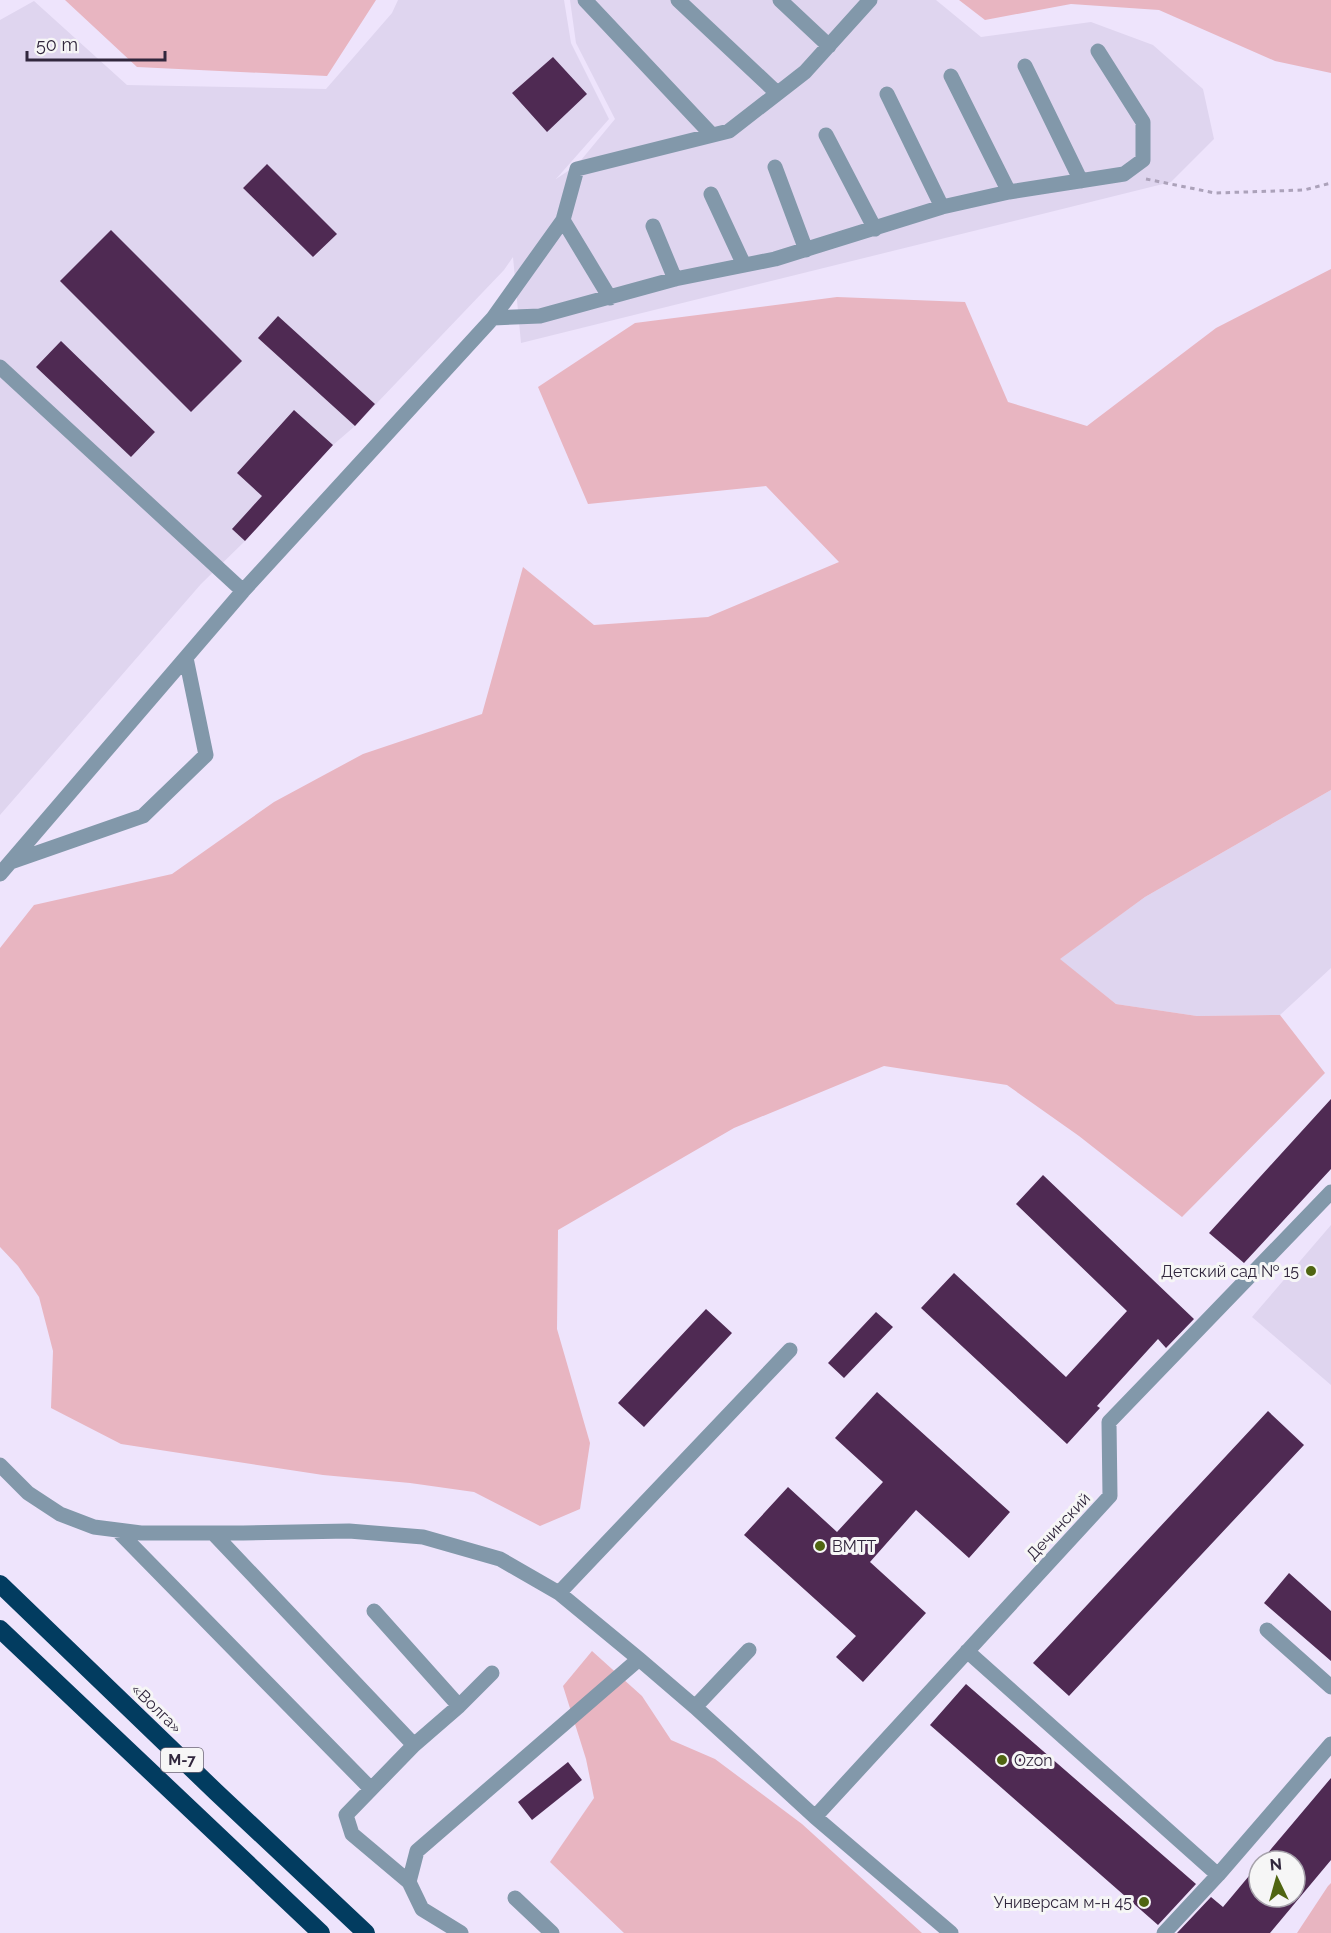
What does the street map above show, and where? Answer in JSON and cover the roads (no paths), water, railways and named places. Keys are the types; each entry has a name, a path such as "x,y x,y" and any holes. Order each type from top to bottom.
{"highway":[{"name":"«Волга»","path":"0,1584 366,1933"},
{"name":"М-7","path":"0,1629 321,1933"}],"street":[{"path":"585,0 712,135"},
{"path":"678,0 777,93"},
{"path":"780,0 829,46"},
{"path":"0,874 243,591 493,318 563,220 577,170 729,131 805,72 870,0"},
{"path":"493,318 540,316 675,279 806,250 942,207 1009,192 1124,174 1143,160 1143,122 1098,51"},
{"path":"1025,66 1081,181"},
{"path":"951,76 1009,192"},
{"path":"888,94 942,207"},
{"path":"826,135 875,229"},
{"path":"775,167 806,250"},
{"path":"711,194 744,265"},
{"path":"563,220 609,298"},
{"path":"653,226 675,279"},
{"path":"0,367 243,591"},
{"path":"11,862 143,816 206,755 186,657"},
{"name":"Дечинский","path":"815,1816 1110,1496 1109,1422 1331,1192"},
{"path":"559,1593 790,1350"},
{"path":"0,1465 28,1493 60,1514 94,1527 141,1533 349,1531 423,1537 500,1559 559,1593 639,1659 815,1816 951,1933"},
{"path":"117,1530 371,1789"},
{"path":"213,1533 414,1745"},
{"path":"374,1611 459,1707"},
{"path":"1267,1630 1331,1687"},
{"path":"695,1707 749,1650"},
{"path":"967,1651 1218,1875"},
{"path":"409,1882 417,1851 639,1659"},
{"path":"461,1933 422,1909 409,1882 352,1834 346,1815 414,1745 459,1707 492,1674"},
{"path":"1164,1933 1218,1875 1331,1744"},
{"path":"514,1898 552,1933"}],"place":[{"name":"Детский сад № 15","path":"1311,1271"},
{"name":"ВМТТ","path":"820,1546"},
{"name":"Ozon","path":"1002,1760"},
{"name":"Универсам м-н 45","path":"1144,1902"}]}
